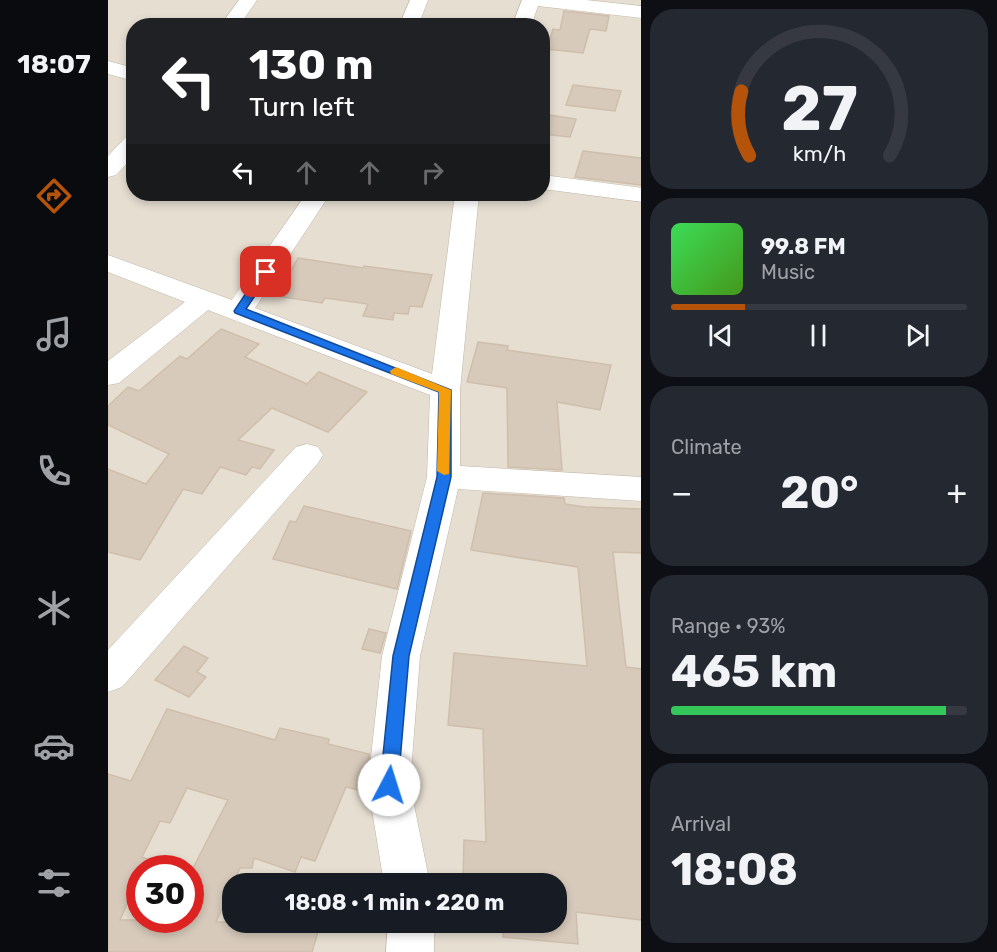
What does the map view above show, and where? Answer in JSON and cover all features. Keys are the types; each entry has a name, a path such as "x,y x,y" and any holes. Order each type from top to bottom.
{"street":[{"path":"235,18 248,0"},
{"path":"412,18 420,0"},
{"path":"524,18 531,0"},
{"path":"537,0 641,12"},
{"path":"108,67 126,73"},
{"path":"108,170 126,151"},
{"path":"550,183 641,195"},
{"path":"240,311 313,201"},
{"path":"405,873 389,785 390,774 401,656 444,477 445,390 466,201"},
{"path":"108,263 445,390"},
{"path":"108,376 204,300"},
{"path":"108,676 307,455"},
{"path":"444,477 641,489"},
{"path":"410,952 411,933"}],"shaded area":[{"path":"108,0 641,0 641,952 108,952"}],"building":[{"path":"564,11 609,16 606,31 590,29 583,53 550,49 553,29 560,30"},
{"path":"573,85 621,91 615,111 566,105"},
{"path":"550,115 576,119 570,137 550,135"},
{"path":"583,151 641,158 641,185 575,177"},
{"path":"298,258 432,275 422,307 410,306 408,314 394,313 393,320 363,316 368,304 325,298 322,303 277,296"},
{"path":"221,329 259,344 245,357 307,384 319,372 367,392 328,432 272,408 238,440 274,450 260,469 252,467 246,475 220,467 202,494 183,489 140,560 108,552 108,469 146,484 169,454 108,425 108,406 128,387 139,391 180,356 187,359"},
{"path":"478,342 508,346 507,350 611,365 600,410 557,402 562,470 508,467 507,388 467,382"},
{"path":"483,493 564,498 565,504 585,507 641,509 641,553 613,552 626,667 641,669 641,920 576,912 578,944 503,937 503,933 567,933 567,873 463,873 464,840 486,842 483,729 448,725 454,653 587,666 578,567 471,550"},
{"path":"304,506 411,531 397,589 273,559 290,521 296,522"},
{"path":"369,629 386,633 380,653 362,649"},
{"path":"184,646 208,658 197,672 206,677 189,697 155,680"},
{"path":"167,709 275,740 280,728 329,739 328,744 369,754 367,792 346,787 315,861 301,857 295,872 254,858 252,868 240,868 238,873 222,873 222,908 216,922 222,922 222,933 318,933 312,952 108,952 108,774 131,781"}],"slow traffic":[{"path":"396,371 445,390 444,471"}],"route":[{"path":"266,272 240,311 445,390 444,477 411,603 401,656 389,785"}]}
